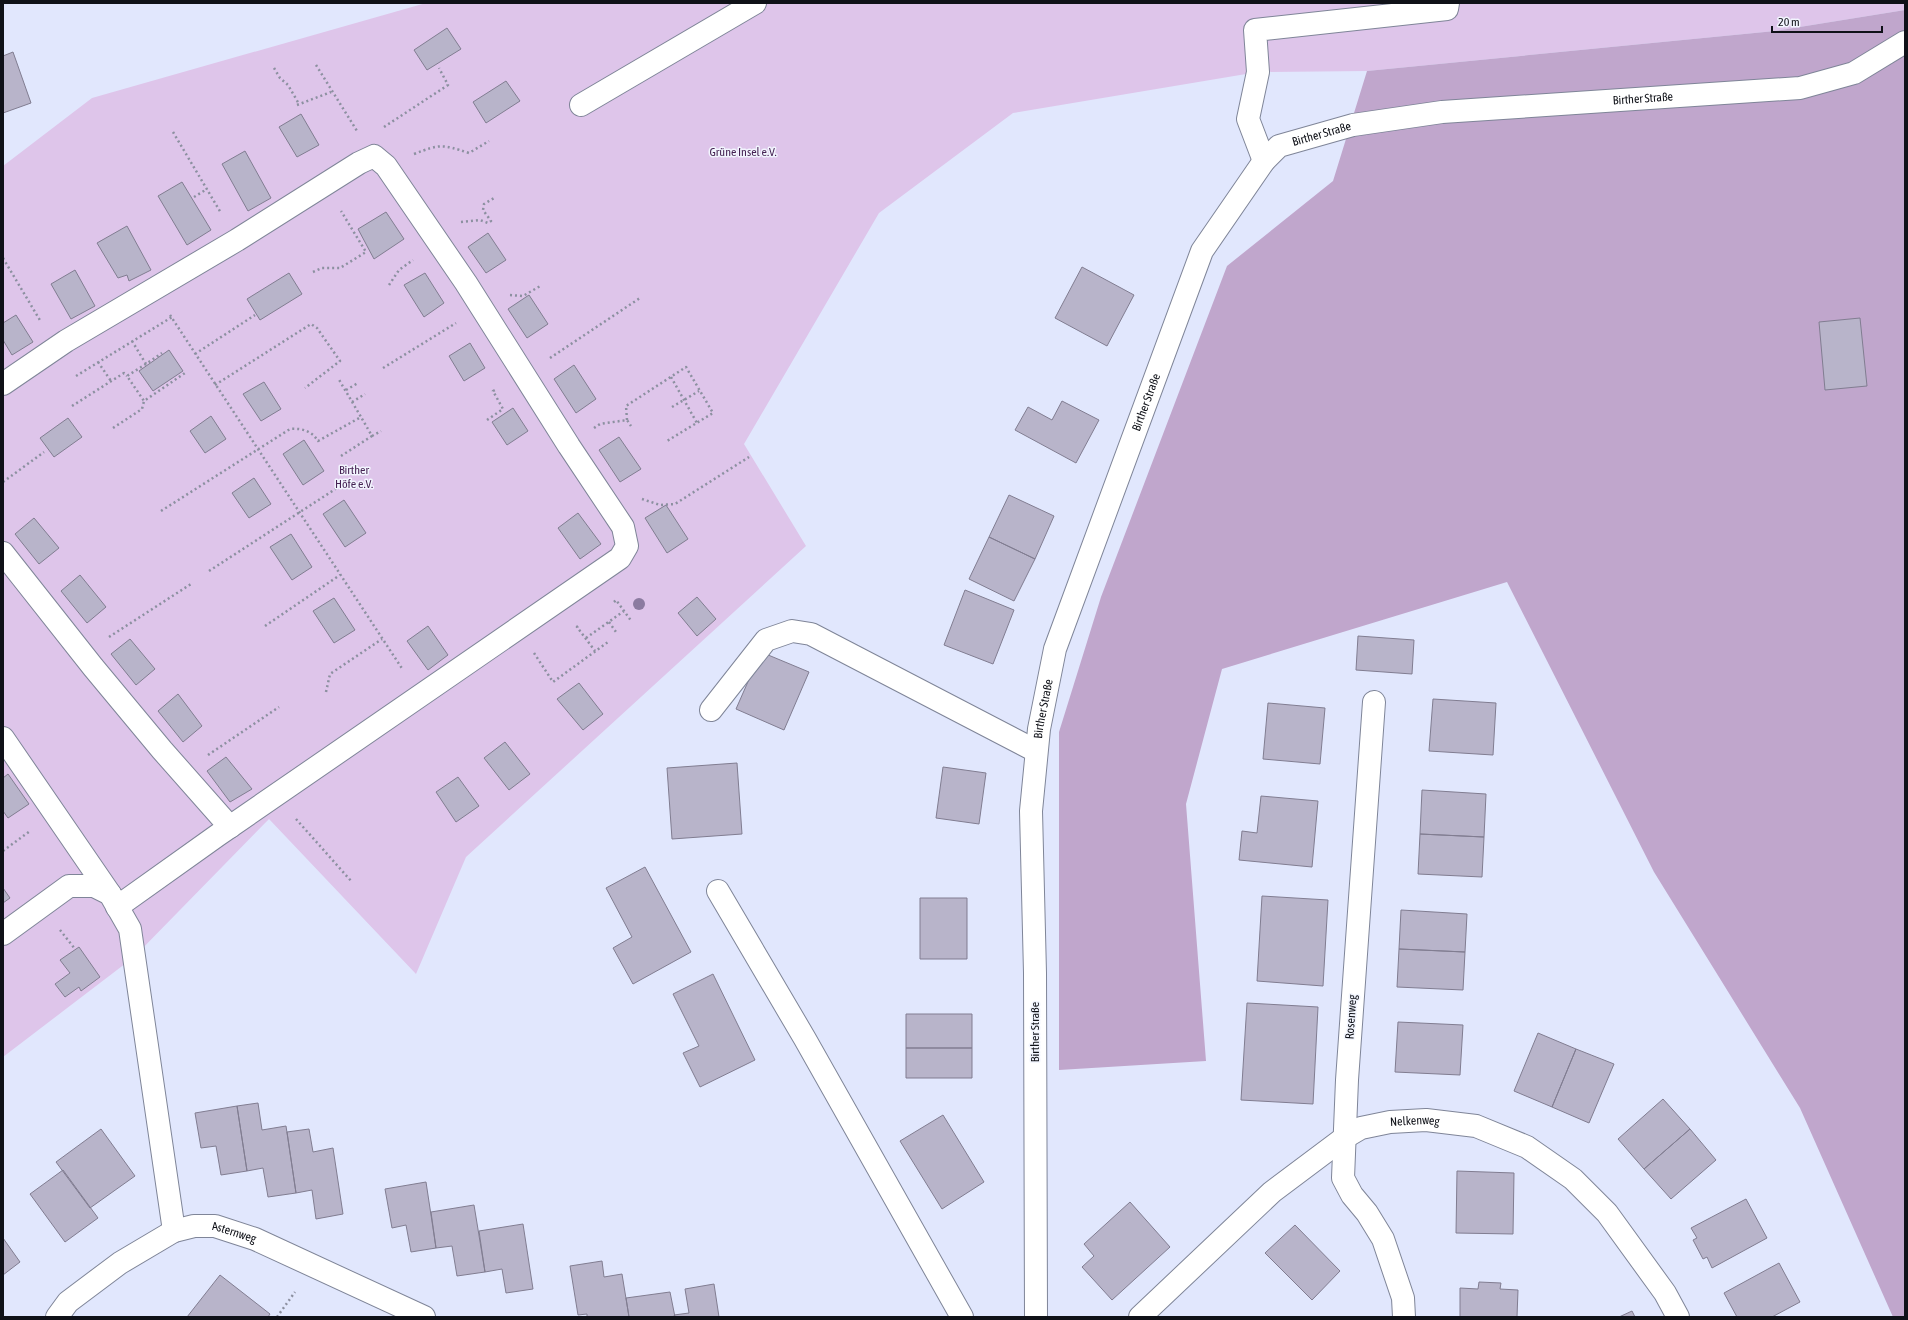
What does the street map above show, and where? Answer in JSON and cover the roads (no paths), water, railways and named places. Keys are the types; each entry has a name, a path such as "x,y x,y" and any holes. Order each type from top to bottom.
{"street":[{"path":"581,105 755,3"},
{"path":"1264,161 1248,119 1258,72 1255,30 1447,9 1448,3"},
{"name":"Birther Straße","path":"1036,1317 1035,973 1031,811 1036,750 1055,649 1202,251 1264,161 1279,146 1353,125 1442,112 1800,88 1854,73 1905,42"},
{"path":"3,384 56,348 237,240 377,153 482,307 569,446 623,527 626,546 620,558 230,827 114,901"},
{"path":"3,553 80,650 179,770 230,827"},
{"path":"711,710 766,640 792,631 811,634 1036,750"},
{"name":"Rosenweg","path":"1374,702 1344,1138 1343,1178 1352,1195 1367,1213 1383,1239 1403,1298 1404,1317"},
{"path":"3,738 114,901 130,928 174,1231"},
{"path":"3,934 69,886 94,886 114,901"},
{"path":"718,892 805,1039 962,1317"},
{"name":"Nelkenweg","path":"1140,1317 1272,1192 1344,1138 1361,1128 1390,1122 1426,1120 1476,1126 1527,1147 1573,1178 1607,1213 1665,1293 1678,1317"},
{"name":"Asternweg","path":"57,1317 68,1302 120,1263 174,1231 194,1226 215,1226 255,1239 424,1317"}],"park label":[{"name":"Grüne Insel e.V.","path":"743,152"},
{"name":"Birther Höfe e.V.","path":"354,477"}]}
